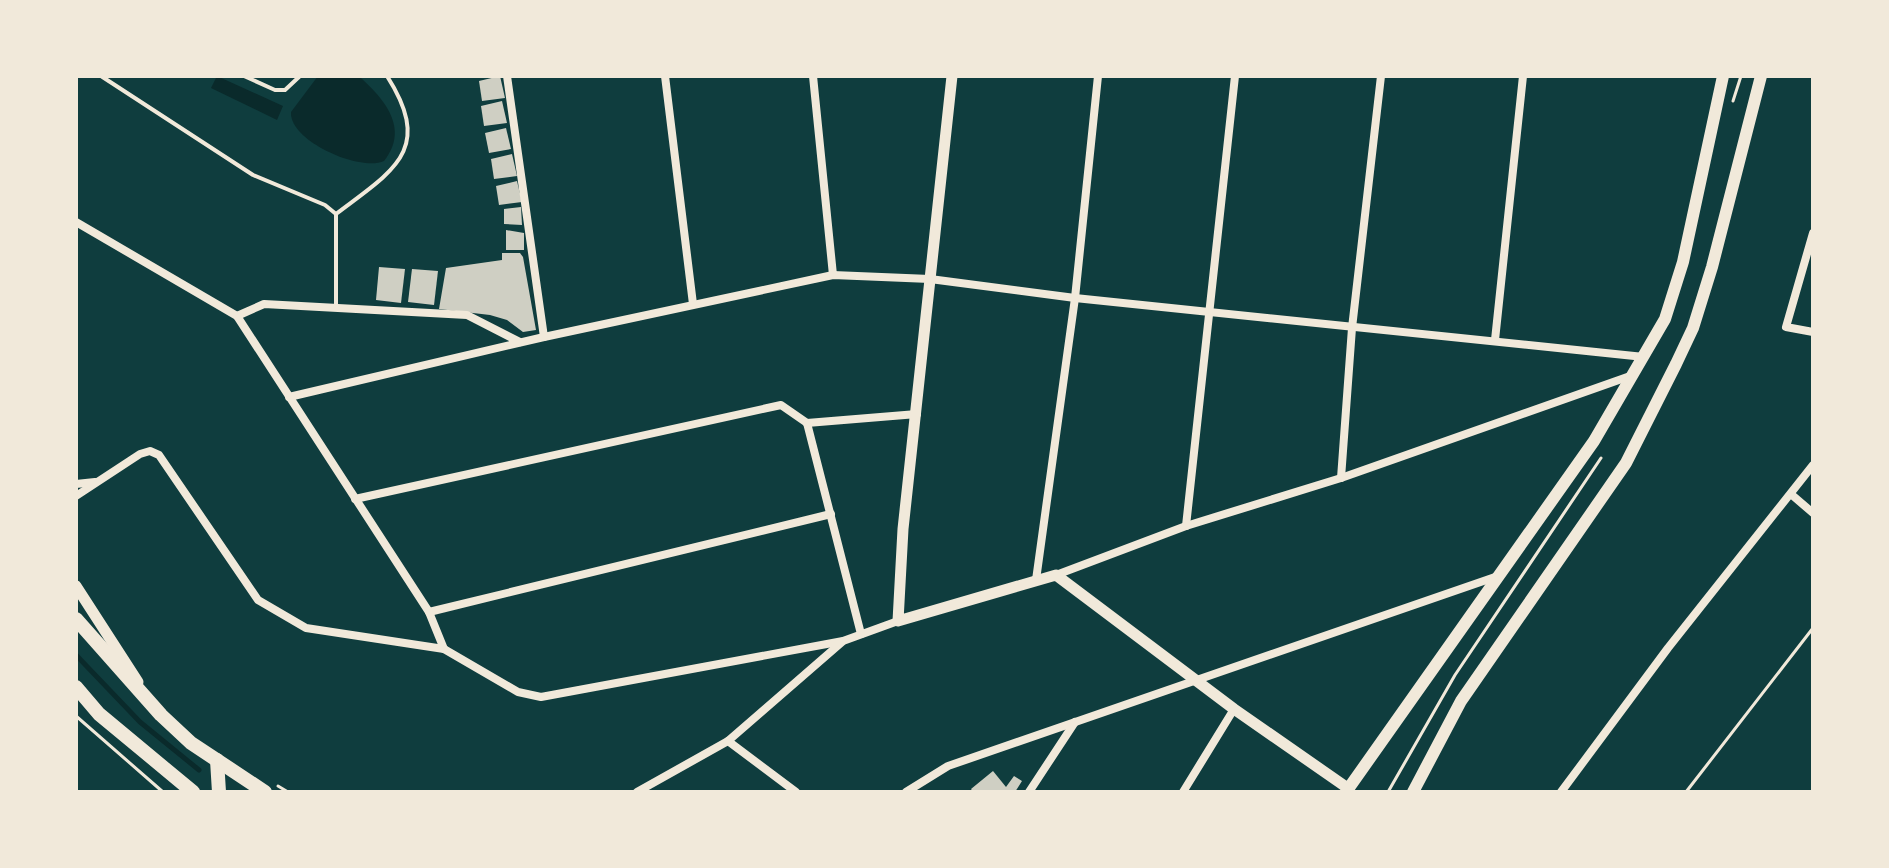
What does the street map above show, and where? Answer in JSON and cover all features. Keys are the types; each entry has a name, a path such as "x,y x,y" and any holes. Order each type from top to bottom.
{"main road":[{"path":"1349,791 1594,441 1665,319 1683,262 1723,76"},
{"path":"1413,792 1461,701 1626,463 1676,364 1693,328 1712,267 1761,76"},
{"path":"76,619 161,715 217,760 265,792"},
{"path":"76,687 99,714 152,762 193,792"},
{"path":"217,760 219,792"}],"street":[{"path":"507,76 544,337"},
{"path":"665,76 693,304"},
{"path":"813,76 833,275"},
{"path":"898,621 903,529 952,76"},
{"path":"1036,580 1075,298 1098,76"},
{"path":"1186,526 1212,311 1235,76"},
{"path":"1341,478 1352,328 1381,76"},
{"path":"1495,340 1523,76"},
{"path":"76,222 237,316 429,612 444,649"},
{"path":"1813,233 1786,327 1813,332"},
{"path":"289,397 544,337 833,275 930,279 1075,298 1644,357"},
{"path":"237,316 264,304 467,315 521,343"},
{"path":"76,496 140,454 150,451 159,455 258,600 306,628 444,649 518,692 541,697 843,641 898,621 1056,575 1186,526 1341,478 1634,374"},
{"path":"355,499 781,405 807,423 917,414"},
{"path":"807,423 861,634"},
{"path":"1561,792 1668,648 1813,465"},
{"path":"76,484 96,482"},
{"path":"1792,495 1813,513"},
{"path":"429,612 831,514"},
{"path":"1056,575 1349,791"},
{"path":"906,792 948,766 1200,682 1502,575"},
{"path":"76,586 161,715"},
{"path":"637,792 728,741 843,641"},
{"path":"1183,792 1234,709"},
{"path":"1029,792 1076,721"},
{"path":"728,741 796,792"}],"lane":[{"path":"101,76 253,175 325,205 336,214"},
{"path":"244,76 275,90 285,90 300,76"},
{"path":"336,214 390,173 410,136 406,106 387,76"},
{"path":"336,214 336,309"}],"path":[{"path":"1686,792 1813,628"},
{"path":"76,716 163,792"}],"water":[{"path":"217,76 283,106 277,120 211,88"},
{"path":"318,76 359,76 385,104 391,115 395,137 384,161 359,162 328,152 313,143 293,123 291,112"}],"building":[{"path":"500,76 505,98 482,101 479,81"},
{"path":"502,101 507,123 484,126 481,106"},
{"path":"506,128 511,149 489,153 485,133"},
{"path":"512,154 517,176 494,179 491,159"},
{"path":"517,181 522,202 499,205 496,186"},
{"path":"521,207 522,225 504,224 504,209"},
{"path":"506,230 524,233 524,250 506,250"},
{"path":"502,253 520,253 523,257 536,330 523,332 507,320 490,315 439,309 446,268 502,260"},
{"path":"379,267 405,269 401,303 376,300"},
{"path":"412,269 438,271 434,305 408,302"},
{"path":"993,771 1006,787 1014,776 1022,781 1015,792 973,792 971,789"}],"waterway":[{"path":"76,655 140,722 199,770"}]}
